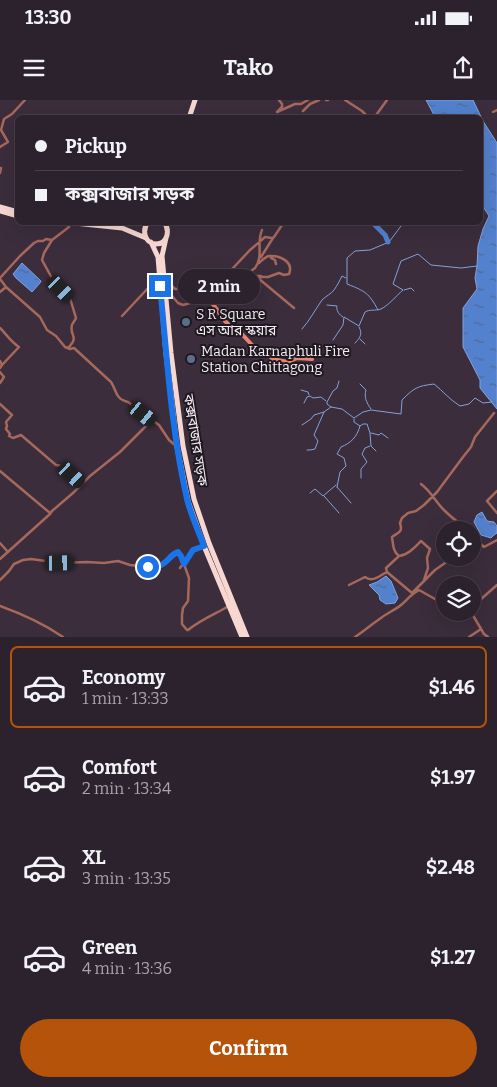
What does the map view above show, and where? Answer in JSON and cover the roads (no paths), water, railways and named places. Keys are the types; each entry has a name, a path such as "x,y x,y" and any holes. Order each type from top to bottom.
{"highway":[{"path":"190,115 195,100"},
{"path":"0,207 15,211"},
{"path":"0,211 15,215"},
{"path":"90,225 122,228 159,243 166,238"},
{"path":"147,225 144,230 148,240"},
{"name":"কক্সবাজার সড়ক","path":"166,225 168,234 162,256 162,285 166,354 177,447 188,501 204,546 242,637"},
{"name":"কক্সবাজার সড়ক","path":"148,240 158,257 162,285 166,294 171,353 183,446 194,499 209,543 247,637"}],"street":[{"path":"0,147 8,142 2,130 4,119 12,114 25,100"},
{"path":"279,100 282,107 277,112 308,100"},
{"path":"304,111 310,104 319,100"},
{"path":"345,100 366,115"},
{"path":"376,115 387,100"},
{"path":"0,173 1,168"},
{"path":"68,348 74,343 72,325 76,318 70,298 53,280 42,260 52,240 69,225"},
{"path":"259,263 263,251 282,225"},
{"path":"260,258 259,242 262,230"},
{"path":"204,299 259,242 265,237 274,237"},
{"path":"52,240 46,239 43,242 38,241 34,243 0,279 6,287 40,317 47,330 56,336 65,347 74,348 107,378 114,386 117,396 159,425 169,440 177,447"},
{"path":"166,294 172,296 178,303 183,305 218,294 255,268 267,257 279,257 290,265 291,270 289,274 279,273 252,276 242,281 239,280"},
{"path":"267,257 275,260 276,264"},
{"path":"236,290 246,282 276,274"},
{"path":"258,278 294,308"},
{"path":"122,316 150,286 172,286 175,289 179,289"},
{"path":"0,292 6,287"},
{"path":"204,299 208,299 211,302 233,329 239,331 260,351 268,353 272,359 288,362 297,358 312,359"},
{"path":"182,310 183,305"},
{"path":"0,328 13,344 19,347 1,368"},
{"path":"0,361 4,377 0,383"},
{"path":"0,404 12,415 6,422 9,436 13,438 21,435 56,466 62,466 82,484"},
{"path":"399,556 396,554 393,546 392,537 401,531 400,523 402,518 408,512 416,511 432,496 471,447 494,413"},
{"path":"0,559 152,421"},
{"path":"0,471 50,513"},
{"path":"421,484 428,489 446,512 457,521"},
{"path":"497,491 486,501 497,512"},
{"path":"481,543 484,546 497,540"},
{"path":"387,572 386,568 399,556 403,556 421,541 430,548 428,568 424,580"},
{"path":"0,543 8,552"},
{"path":"180,568 193,550 204,546"},
{"path":"0,580 9,572 14,564 23,560 30,559 60,563 104,563 118,561 130,565 148,567 167,562 174,553 178,552 189,578 189,595 188,601 183,608 182,624 188,630 229,606"},
{"path":"355,637 408,600 424,580 440,566"},
{"path":"349,585 366,577 373,580 387,572"},
{"path":"387,572 412,593"},
{"path":"481,599 497,585"},
{"path":"412,593 419,590 436,599"},
{"path":"0,606 25,616 63,637"},
{"path":"477,621 488,637"},
{"path":"469,637 481,628"}],"water":[{"path":"426,100 473,100 480,115 434,115"},
{"path":"483,121 497,143 497,409 480,388 480,380 463,347 463,308 477,289 475,278 478,246 489,216 483,207"},
{"path":"22,263 41,281 32,292 13,274"},
{"path":"482,512 487,521 494,522 497,526 497,533 491,538 481,535 481,521 474,521 477,515"},
{"path":"386,576 391,581 398,598 395,603 386,604 380,600 379,595 369,585"}],"waterway":[{"path":"375,225 385,235 388,242"},
{"path":"378,310 366,293 347,284 347,258 355,251 370,250 389,242 402,225"},
{"path":"333,340 343,325 344,317 359,326 365,312 381,309 403,290 393,284 401,261 418,254 431,265 461,268 477,266"},
{"path":"302,329 322,300 334,290 342,276 346,278"},
{"path":"404,290 411,288 414,291"},
{"path":"327,305 337,306 338,312 343,317"},
{"path":"355,343 360,336 359,327"},
{"path":"360,339 365,344"},
{"path":"339,381 327,404 331,407 342,409 354,418 363,412 371,410 401,414 402,400 416,388 434,384 460,406 469,404 475,398 483,403 492,401"},
{"path":"360,384 366,390 366,400 371,409"},
{"path":"301,390 308,392 309,395"},
{"path":"304,403 307,397 310,396 313,398 321,397 326,401"},
{"path":"302,425 314,415 324,412 331,407"},
{"path":"307,450 315,449 318,441 314,435 324,412"},
{"path":"354,419 354,422 360,426 367,424 371,446 376,451"},
{"path":"337,487 340,472 346,466 344,458 337,454 341,447 353,439 360,426"},
{"path":"371,433 379,435 381,433 388,438"},
{"path":"361,478 361,469 367,462 362,454 365,448 370,446"},
{"path":"310,493 315,489 323,496 336,485"},
{"path":"337,487 351,503"},
{"path":"324,496 339,513"}],"place":[{"name":"S R Square এস আর স্কয়ার","path":"186,322"},
{"name":"Madan Karnaphuli Fire Station Chittagong","path":"191,359"}]}
